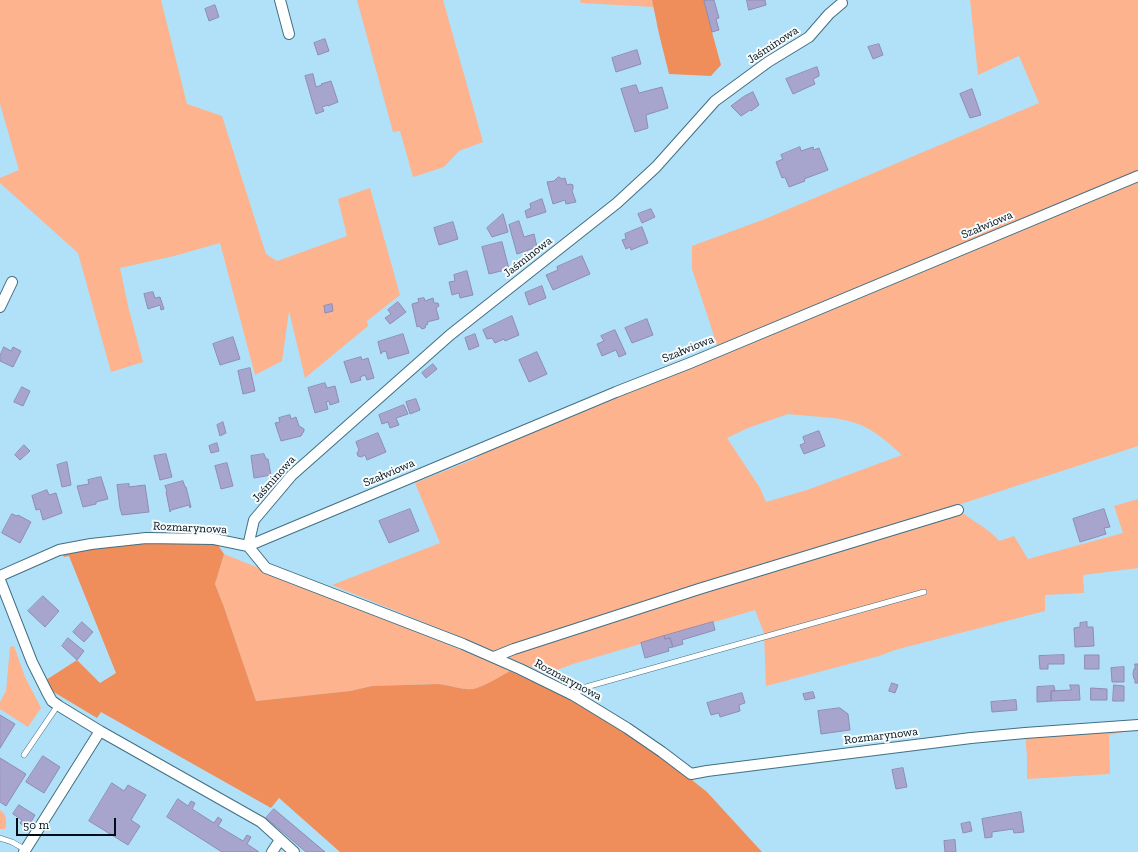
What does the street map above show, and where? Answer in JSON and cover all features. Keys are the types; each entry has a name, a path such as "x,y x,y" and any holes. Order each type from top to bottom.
{"street":[{"path":"280,0 289,34"},
{"name":"Jaśminowa","path":"248,546 254,520 292,475 450,335 617,203 656,167 715,101 768,62 809,37 829,14 842,3"},
{"name":"Szałwiowa","path":"248,546 608,395 697,360 1138,176"},
{"path":"0,307 12,282"},
{"path":"494,658 514,649 700,589 958,510"},
{"name":"Rozmarynowa","path":"0,576 59,550 91,544 146,538 214,539 248,546 266,568 463,644 518,668 572,695 627,728 691,774 707,770 971,738 1138,725"},
{"path":"0,580 32,662 52,700 100,731 261,822 294,852"},
{"path":"25,851 100,731"},
{"path":"272,852 280,840"}],"lane":[{"path":"572,695 586,687 924,592"},
{"path":"24,755 58,705"},
{"path":"0,838 12,842 25,851"}],"shaded area":[{"path":"0,0 161,0 187,104 222,116 266,254 277,261 347,236 338,199 370,188 400,295 367,321 368,326 305,378 289,311 282,361 255,375 220,243 174,256 120,268 129,310 143,362 111,372 78,253 0,183 0,178 19,170 0,104"},
{"path":"357,0 443,0 483,142 459,151 444,167 413,177 400,131 393,132"},
{"path":"580,0 652,0 654,7 581,3"},
{"path":"652,0 706,0 712,32 721,65 711,76 669,74"},
{"path":"970,0 1138,0 1138,446 955,506 989,531 999,541 1014,536 1028,559 1123,533 1114,506 1138,499 1138,568 1083,575 1084,593 1045,595 1045,611 895,650 879,656 766,686 764,633 755,610 573,664 547,674 332,585 440,543 415,483 477,458 476,450 719,351 692,269 692,246 765,219 1039,103 1019,56 978,75","holes":["788,414 838,419 857,423 875,433 902,455 807,490 766,502 760,488 727,438 748,428"]},
{"path":"214,539 224,554 215,584 256,701 350,691 372,686 438,684 464,689 473,689 510,671 576,703 618,728 682,772 707,792 762,852 340,852 279,798 271,808 101,712 97,718 52,691 46,680 77,660 100,683 116,673 69,556 64,557 59,550 68,547"},
{"path":"224,554 499,665 510,671 473,689 464,689 438,684 372,686 350,691 256,701 215,584"},
{"path":"14,646 25,677 41,708 28,727 0,709 0,702 6,691 10,647"},
{"path":"1138,729 1109,735 1110,774 1027,779 1025,733"},
{"path":"0,810 6,819 5,829 0,829"}],"building":[{"path":"714,0 719,18 716,19 719,30 712,32 704,1"},
{"path":"747,0 765,0 766,5 749,10"},
{"path":"215,5 219,17 209,21 205,9"},
{"path":"325,39 329,51 318,55 314,43"},
{"path":"879,44 883,55 873,59 868,47"},
{"path":"637,50 641,64 616,72 612,58"},
{"path":"817,67 819,76 813,79 815,84 793,94 786,79"},
{"path":"313,74 316,87 331,81 338,102 322,107 324,111 316,114 305,76"},
{"path":"636,85 639,93 662,87 668,108 646,115 648,128 635,132 621,89"},
{"path":"972,89 981,115 970,118 960,94"},
{"path":"753,92 759,105 741,116 731,106"},
{"path":"800,147 801,151 813,147 814,150 819,148 828,170 804,179 805,181 789,187 785,177 782,178 776,162 783,159 781,155"},
{"path":"559,177 562,179 565,178 567,185 573,185 572,191 576,202 566,204 565,200 553,204 547,182 554,181"},
{"path":"542,199 546,212 527,218 525,211 531,208 530,204"},
{"path":"651,209 655,217 642,223 638,214"},
{"path":"503,214 508,232 492,237 487,228"},
{"path":"519,221 524,237 534,234 537,247 517,254 509,225"},
{"path":"453,222 458,239 439,245 434,228"},
{"path":"642,227 648,243 631,250 630,247 626,249 622,240 626,239 625,234"},
{"path":"502,242 509,269 489,274 482,247"},
{"path":"582,256 590,274 553,290 546,275 558,270 557,267"},
{"path":"467,271 473,295 460,298 459,293 452,295 449,282 455,281 454,275"},
{"path":"542,286 546,298 529,305 525,293"},
{"path":"153,292 155,298 160,297 164,309 161,310 160,305 148,309 144,294"},
{"path":"424,298 425,301 433,298 434,303 438,303 439,306 436,308 439,319 427,322 428,324 422,329 419,326 417,327 412,304 419,302 418,299"},
{"path":"398,302 406,312 390,324 385,318 391,314 388,310"},
{"path":"332,304 333,311 325,313 324,306"},
{"path":"512,316 519,335 505,341 504,339 495,343 492,338 487,339 483,330"},
{"path":"647,319 653,335 632,343 625,328"},
{"path":"615,330 626,354 619,357 616,350 602,356 597,344 604,341 601,336"},
{"path":"403,334 409,353 388,359 386,351 382,352 381,354 378,342"},
{"path":"475,334 479,346 469,350 465,338"},
{"path":"233,337 240,359 220,365 213,344"},
{"path":"4,347 11,351 13,347 21,351 13,367 0,361 0,356"},
{"path":"537,352 547,374 529,382 519,360"},
{"path":"361,357 362,360 368,358 374,378 367,380 365,375 360,377 361,380 351,383 344,362"},
{"path":"433,364 437,369 426,378 422,373"},
{"path":"250,368 255,391 243,394 238,371"},
{"path":"325,383 327,388 335,386 339,402 330,405 329,401 326,402 328,409 315,413 308,388"},
{"path":"22,387 30,391 23,406 14,402"},
{"path":"416,399 420,410 410,414 406,402"},
{"path":"404,405 408,414 396,418 399,425 390,428 388,422 382,424 379,415"},
{"path":"290,415 291,419 296,417 299,426 304,429 304,431 301,436 281,441 275,423 280,422 279,418"},
{"path":"223,422 226,433 220,436 217,425"},
{"path":"819,431 825,446 804,454 800,445 805,443 803,437"},
{"path":"378,433 386,452 367,460 365,455 361,457 358,456 357,453 359,450 356,442"},
{"path":"217,443 219,451 211,453 209,446"},
{"path":"24,445 30,451 20,460 15,455"},
{"path":"166,454 172,477 160,480 154,456"},
{"path":"264,454 266,459 268,459 271,475 254,478 251,456"},
{"path":"67,462 71,485 62,487 57,465"},
{"path":"227,463 233,486 221,489 215,466"},
{"path":"101,477 108,499 83,507 77,486 89,484 88,480"},
{"path":"183,481 191,507 190,508 189,505 171,510 170,512 165,486"},
{"path":"129,484 129,487 145,485 149,512 122,515 117,485"},
{"path":"47,490 49,495 56,493 62,513 43,520 40,509 36,510 32,496"},
{"path":"410,509 419,531 389,543 379,521"},
{"path":"1104,509 1110,527 1104,528 1106,534 1080,542 1073,519"},
{"path":"12,514 18,515 31,522 20,543 2,533"},
{"path":"43,596 59,611 45,627 28,611"},
{"path":"82,622 93,632 84,642 73,632"},
{"path":"713,622 715,630 682,640 683,644 673,647 670,638 665,639 664,636"},
{"path":"1087,622 1087,627 1093,627 1094,646 1075,647 1074,628 1080,627 1080,623"},
{"path":"664,636 665,639 670,638 673,647 668,648 669,651 645,658 641,643"},
{"path":"68,638 84,651 77,660 62,646"},
{"path":"1064,655 1064,664 1048,664 1048,669 1040,669 1039,656"},
{"path":"1085,655 1099,655 1099,669 1085,669"},
{"path":"1135,664 1138,664 1138,683 1135,683 1133,674"},
{"path":"1124,667 1124,682 1112,682 1111,668"},
{"path":"892,683 898,685 895,693 889,691"},
{"path":"1070,685 1079,685 1080,700 1051,701 1051,691 1071,690"},
{"path":"1114,685 1124,686 1124,701 1113,701"},
{"path":"1054,686 1055,691 1051,691 1051,701 1037,702 1037,687"},
{"path":"1091,688 1107,689 1107,700 1091,700"},
{"path":"813,692 815,698 805,700 803,694"},
{"path":"742,693 745,703 739,705 740,711 720,717 719,713 711,715 707,703"},
{"path":"1016,700 1017,710 992,712 991,702"},
{"path":"840,708 848,714 850,730 821,734 818,711"},
{"path":"0,715 15,724 0,748"},
{"path":"43,756 60,767 44,793 26,782"},
{"path":"0,758 26,774 6,806 0,802"},
{"path":"903,768 907,787 896,789 892,770"},
{"path":"112,783 124,791 128,785 146,795 131,820 140,826 128,845 89,821"},
{"path":"178,799 188,806 191,801 195,803 192,809 214,823 218,817 222,820 218,826 243,841 247,835 251,837 247,844 259,852 222,852 167,817"},
{"path":"19,805 35,815 27,829 20,823 22,820 13,814"},
{"path":"274,809 325,852 306,852 266,818"},
{"path":"1021,812 1024,832 1014,833 1013,829 992,832 992,837 985,838 982,819"},
{"path":"970,822 972,831 963,833 961,824"},
{"path":"955,840 956,852 945,852 944,841"}]}
